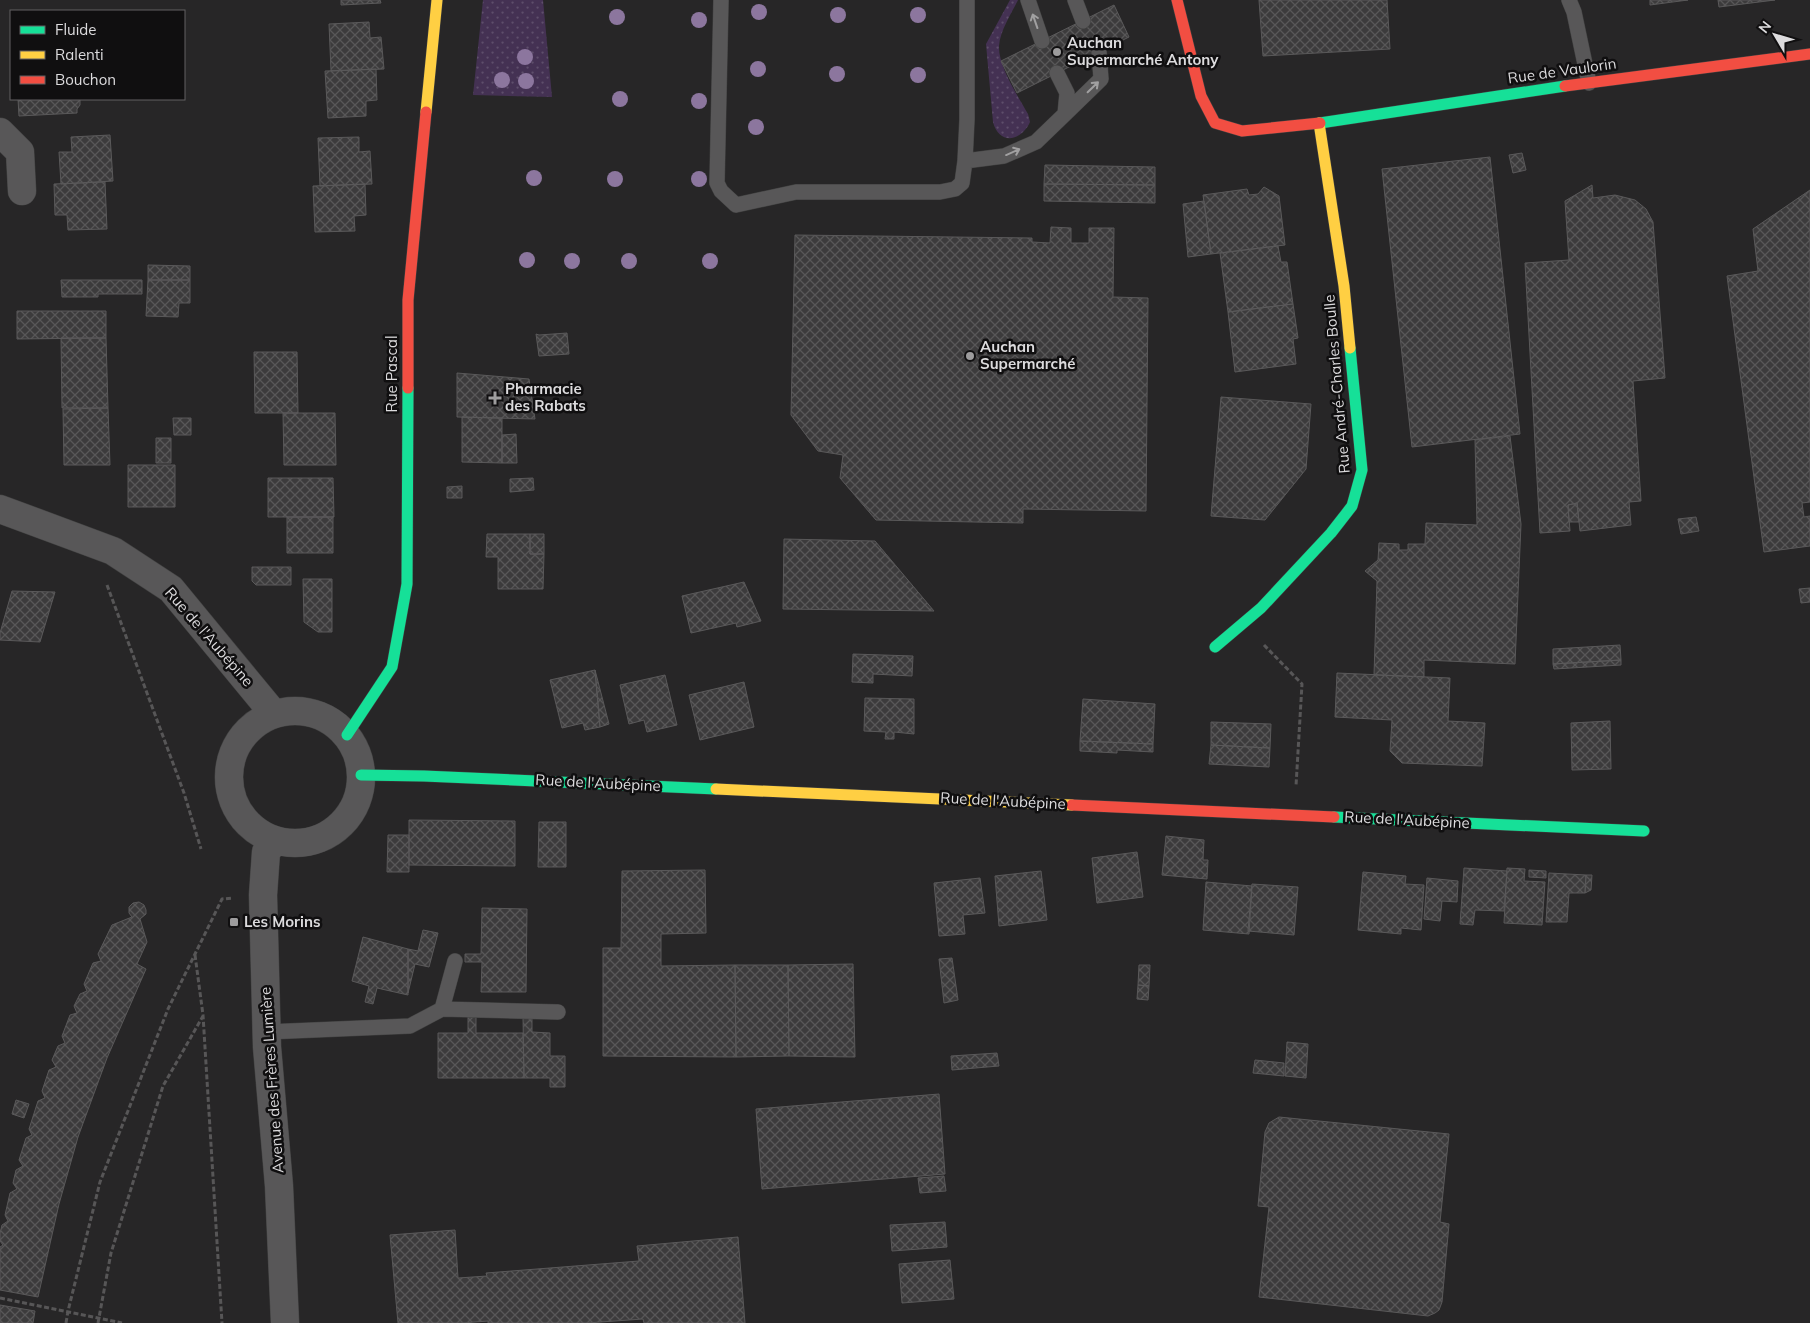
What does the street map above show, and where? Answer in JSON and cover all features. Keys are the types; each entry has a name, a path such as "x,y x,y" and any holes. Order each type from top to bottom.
{"street":[{"name":"Rue Pascal","path":"347,735 392,667 407,584 408,300 438,0"},
{"name":"Rue de Vaulorin","path":"1177,0 1201,96 1215,123 1242,131 1319,123 1589,83 1810,54"},
{"name":"Rue André-Charles Boulle","path":"1215,647 1261,608 1331,533 1352,506 1362,470 1344,286 1319,123"},
{"path":"0,132 20,152 22,191"},
{"name":"Rue de l'Aubépine","path":"0,509 113,551 171,589 274,714"},
{"path":"294,710 314,712 332,721 347,735 358,753 361,775 358,796 349,815 335,830 316,840 296,844 275,840 256,831 241,816 231,798 228,777 232,756 241,738 256,723 274,714 294,710"},
{"name":"Rue de l'Aubépine","path":"361,775 424,776 1644,831"},
{"name":"Avenue des Frères Lumière","path":"275,840 266,852 263,895 266,1032 278,1186 285,1323"}],"lane":[{"path":"721,0 717,183 721,191 736,206 796,192 940,192 955,189 962,183 966,161 967,0"},
{"path":"1028,0 1042,41"},
{"path":"1075,0 1083,21"},
{"path":"1569,0 1574,12 1589,83"},
{"path":"966,161 1004,156 1036,142 1101,79 1099,52"},
{"path":"1058,73 1067,93 1065,114"},
{"path":"442,1009 455,961"},
{"path":"266,1032 410,1026 442,1009 558,1012"}],"path":[{"path":"113,551 105,579 184,793 201,849"},
{"path":"1243,622 1302,684 1294,814"},
{"path":"66,1323 100,1182 168,1009 222,899 263,895"},
{"path":"195,954 203,1015 222,1323"},
{"path":"98,1323 112,1253 162,1086 203,1015"},
{"path":"0,1298 68,1310 122,1323"}],"shaded area":[{"path":"483,0 543,0 552,97 473,95"},
{"path":"1010,0 1018,0 1001,34 1000,54 1005,72 1028,114 1030,122 1021,134 1010,138 1000,135 993,122 986,44"}],"building":[{"path":"341,0 380,0 381,3 341,5"},
{"path":"1259,0 1387,0 1390,49 1263,56"},
{"path":"1650,0 1688,0 1650,5"},
{"path":"1718,0 1775,0 1719,7"},
{"path":"1114,5 1129,37 1017,93 1001,61"},
{"path":"369,22 370,38 381,37 384,69 331,71 329,24"},
{"path":"376,69 377,100 366,101 366,116 328,118 325,71"},
{"path":"18,100 80,100 77,113 19,116"},
{"path":"110,135 113,181 61,184 59,152 72,152 71,137"},
{"path":"359,137 359,152 370,151 372,184 320,186 318,138"},
{"path":"1522,153 1526,170 1513,173 1509,155"},
{"path":"1490,157 1520,434 1412,447 1382,169"},
{"path":"1045,165 1155,167 1155,185 1044,184"},
{"path":"105,182 107,229 68,230 67,215 55,215 54,184"},
{"path":"365,184 366,215 354,216 355,231 315,232 313,186"},
{"path":"1044,184 1155,185 1155,203 1044,201"},
{"path":"1592,185 1593,198 1615,195 1635,200 1646,209 1653,222 1665,378 1633,381 1641,501 1629,502 1631,525 1580,531 1577,503 1568,505 1570,531 1540,533 1525,263 1569,260 1565,201"},
{"path":"1264,187 1279,196 1285,245 1211,254 1203,195 1247,189 1249,195 1258,194"},
{"path":"1810,190 1810,502 1802,503 1804,517 1810,516 1810,546 1764,552 1727,276 1758,271 1753,229"},
{"path":"1204,201 1211,254 1188,257 1183,204"},
{"name":"Auchan Supermarché","path":"1051,227 1071,228 1071,243 1089,243 1089,228 1114,228 1113,297 1148,298 1146,511 1023,509 1023,523 876,520 840,478 843,455 818,451 791,415 795,235 1032,238 1032,242 1050,243"},
{"path":"1278,246 1281,262 1287,262 1293,304 1228,312 1220,253"},
{"path":"148,265 190,266 190,280 148,280"},
{"path":"61,280 142,280 142,294 98,294 98,297 62,297"},
{"path":"148,280 190,280 190,303 179,303 178,317 146,316"},
{"path":"1293,304 1298,338 1293,339 1296,364 1235,372 1228,312"},
{"path":"17,311 106,311 106,338 17,339"},
{"path":"567,333 569,354 539,356 536,334"},
{"path":"61,338 106,338 108,408 62,408"},
{"path":"254,352 297,352 298,413 255,413"},
{"name":"Pharmacie des Rabats","path":"457,373 529,379 535,419 457,417"},
{"path":"1221,397 1311,404 1306,469 1265,520 1211,516"},
{"path":"108,408 110,465 64,465 63,409"},
{"path":"283,413 335,413 336,465 284,465"},
{"path":"462,417 502,418 502,463 462,462"},
{"path":"173,418 191,418 191,435 174,435"},
{"path":"516,434 517,463 502,463 502,435"},
{"path":"1510,436 1521,524 1515,664 1424,660 1424,677 1374,675 1377,581 1365,571 1378,560 1379,543 1399,544 1399,550 1408,550 1408,544 1425,544 1426,523 1477,525 1475,440"},
{"path":"156,438 171,438 171,463 156,463"},
{"path":"128,465 175,465 175,507 128,507"},
{"path":"268,478 333,478 334,517 268,517"},
{"path":"533,478 534,490 510,492 510,479"},
{"path":"462,486 462,498 447,498 447,487"},
{"path":"1577,503 1579,522 1569,522 1568,505"},
{"path":"287,517 333,517 333,553 287,553"},
{"path":"1696,517 1699,531 1681,534 1678,519"},
{"path":"487,534 530,534 530,554 544,554 543,589 498,589 498,557 486,557"},
{"path":"530,534 544,534 544,554 530,554"},
{"path":"784,539 875,541 934,611 783,609"},
{"path":"252,567 291,567 291,585 256,585 252,581"},
{"path":"303,579 332,579 332,632 318,632 304,622"},
{"path":"744,582 761,621 737,627 736,623 691,633 682,596"},
{"path":"1810,588 1810,602 1801,603 1799,589"},
{"path":"12,591 55,592 40,642 0,640 0,633"},
{"path":"1620,645 1621,660 1553,664 1553,649"},
{"path":"853,654 913,656 912,676 873,674 873,683 852,682"},
{"path":"1621,660 1621,665 1554,669 1553,664"},
{"path":"595,670 609,724 600,727"},
{"path":"595,670 600,727 585,730 583,723 562,728 550,680"},
{"path":"1337,673 1450,678 1448,721 1485,723 1482,766 1402,763 1390,751 1392,720 1335,717"},
{"path":"665,675 677,725 647,732 644,720 629,724 620,685"},
{"path":"744,682 754,727 700,740 689,695"},
{"path":"865,698 914,699 914,734 894,732 894,739 885,739 886,732 864,731"},
{"path":"1083,699 1155,704 1153,744 1080,741"},
{"path":"1610,721 1611,769 1572,770 1571,723"},
{"path":"1211,722 1271,724 1270,748 1211,745"},
{"path":"1080,741 1153,744 1153,752 1117,750 1117,753 1080,751"},
{"path":"1211,745 1270,748 1269,767 1209,764"},
{"path":"409,820 515,821 515,866 409,865"},
{"path":"539,822 566,822 566,867 538,867"},
{"path":"388,835 409,835 409,872 387,872"},
{"path":"1166,836 1204,840 1203,860 1208,860 1207,879 1162,875"},
{"path":"1137,852 1143,897 1097,903 1092,858"},
{"path":"1464,868 1507,871 1504,911 1475,910 1473,925 1460,924"},
{"path":"1507,868 1525,869 1524,881 1545,882 1542,925 1504,923"},
{"path":"705,870 706,933 661,934 661,966 735,965 736,1057 603,1056 603,948 621,948 622,871"},
{"path":"1529,870 1546,871 1546,878 1529,877"},
{"path":"1041,871 1047,920 999,926 995,876"},
{"path":"1363,872 1406,876 1405,884 1424,885 1421,930 1401,928 1401,934 1358,930"},
{"path":"1549,873 1586,875 1585,893 1569,893 1567,922 1546,922"},
{"path":"1586,875 1592,875 1591,890 1585,893"},
{"path":"980,878 985,913 963,915 965,934 939,936 934,883"},
{"path":"1427,878 1458,881 1457,902 1442,901 1440,921 1424,919"},
{"path":"1206,882 1252,886 1249,934 1203,930"},
{"path":"1252,884 1298,887 1294,935 1248,931"},
{"path":"139,902 144,905 146,910 146,914 140,919 147,942 137,964 146,969 107,1058 78,1137 59,1204 38,1297 0,1290 0,1247 3,1245 0,1241 0,1233 2,1225 8,1221 5,1215 10,1193 17,1189 13,1183 16,1170 23,1166 19,1160 26,1138 32,1135 29,1129 38,1101 45,1098 42,1091 49,1070 56,1067 52,1060 58,1046 65,1043 62,1036 70,1015 77,1013 74,1006 80,994 87,991 84,984 93,963 101,961 98,954 112,925 132,917 129,913 129,907 133,903"},
{"path":"482,908 527,909 526,992 481,992 482,962 465,962 465,954 481,954"},
{"path":"423,930 438,933 429,967 415,964 408,993 408,949 418,951"},
{"path":"363,937 408,949 408,995 377,988 373,1004 365,1002 369,986 352,981"},
{"path":"952,958 958,1000 944,1003 939,959"},
{"path":"853,964 855,1057 789,1056 788,965"},
{"path":"735,965 788,965 789,1056 736,1057"},
{"path":"1139,965 1150,965 1149,986 1138,985"},
{"path":"1138,985 1149,986 1148,1000 1137,999"},
{"path":"532,1016 532,1032 550,1033 550,1056 565,1056 565,1087 550,1087 550,1078 524,1078 523,1017"},
{"path":"468,1017 476,1017 476,1033 523,1033 524,1078 438,1078 438,1033 468,1033"},
{"path":"1287,1042 1308,1044 1306,1078 1285,1076"},
{"path":"997,1053 999,1066 952,1070 951,1056"},
{"path":"1255,1060 1284,1063 1284,1076 1253,1073"},
{"path":"939,1094 945,1174 762,1189 756,1109"},
{"path":"16,1100 29,1104 24,1118 12,1114"},
{"path":"1279,1117 1449,1134 1440,1222 1449,1224 1442,1302 1439,1310 1428,1316 1259,1297 1269,1207 1258,1206 1265,1132 1269,1123"},
{"path":"944,1176 946,1191 920,1193 918,1178"},
{"path":"945,1222 947,1247 892,1251 890,1225"},
{"path":"455,1230 458,1278 487,1276 486,1273 639,1261 637,1246 738,1237 745,1323 644,1323 643,1319 587,1323 488,1323 488,1321 398,1323 390,1235"},
{"path":"950,1260 954,1299 902,1303 899,1264"},
{"path":"0,1305 35,1311 33,1323 0,1323"}],"traffic: fast":[{"path":"1320,123 1565,86"},
{"path":"1215,647 1261,608 1331,533 1352,506 1362,470 1350,348"},
{"path":"347,735 392,667 407,584 408,388"},
{"path":"361,775 716,789"},
{"path":"1334,817 1644,831"}],"traffic: slow":[{"path":"426,112 437,0"},
{"path":"1319,123 1344,286 1350,348"},
{"path":"716,789 1072,805"}],"traffic: jam":[{"path":"1177,0 1201,96 1215,123 1242,131 1320,123"},
{"path":"1565,86 1810,54"},
{"path":"408,388 408,300 426,112"},
{"path":"1072,805 1334,817"}],"place":[{"name":"Auchan Supermarché Antony","path":"1057,52"},
{"name":"Auchan Supermarché","path":"970,356"},
{"name":"Pharmacie des Rabats","path":"495,398"},
{"name":"Les Morins","path":"234,922"}]}
